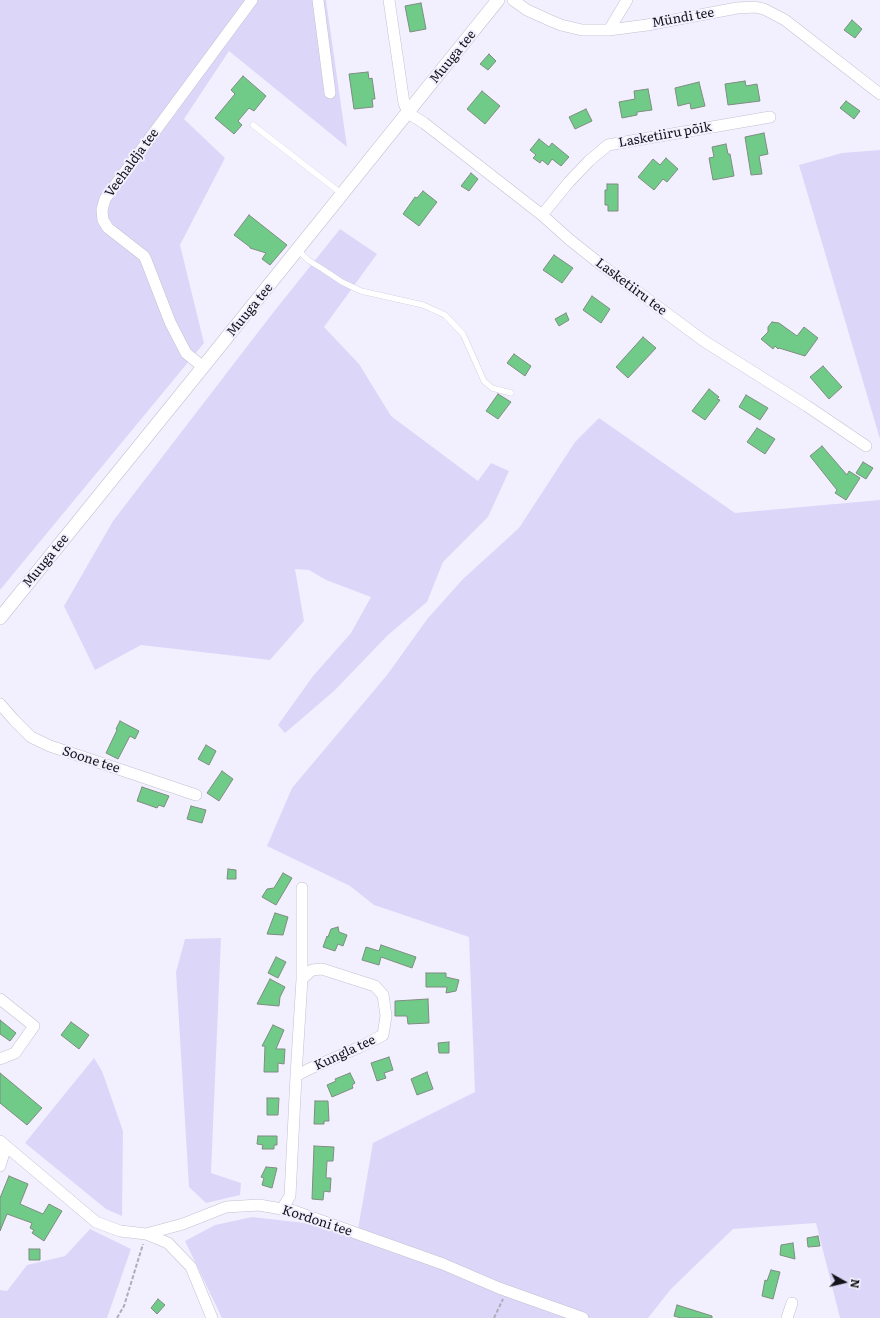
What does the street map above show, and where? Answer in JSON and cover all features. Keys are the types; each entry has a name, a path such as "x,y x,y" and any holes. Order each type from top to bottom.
{"street":[{"name":"Veehaldja tee","path":"203,368 186,353 170,322 144,256 108,228 103,220 102,210 105,199 252,0"},
{"path":"318,0 330,93"},
{"path":"389,0 404,102 408,113"},
{"name":"Muuga tee","path":"0,618 203,368 498,0"},
{"name":"Mündi tee","path":"513,0 537,15 561,25 582,30 609,30 647,25 737,8 764,8 785,20 880,94"},
{"path":"609,30 627,0"},
{"name":"Lasketiiru tee","path":"408,113 430,128 604,267 704,341 807,406 866,446"},
{"name":"Lasketiiru põik","path":"542,216 574,176 608,145 770,116"},
{"name":"Soone tee","path":"0,704 31,737 50,746 196,795"},
{"name":"Kungla tee","path":"282,1209 290,1196 302,979 302,888"},
{"name":"Kungla tee","path":"296,1076 383,1035 386,1016 383,995 375,986 322,969 312,970 302,979"},
{"path":"0,999 34,1026 15,1053 0,1059"},
{"path":"0,1166 3,1144"},
{"name":"Kordoni tee","path":"3,1144 96,1222 120,1231 146,1234 183,1224 226,1207 259,1205 291,1210 443,1264 507,1291 583,1318"},
{"path":"146,1234 168,1243 191,1267 212,1318"},
{"path":"787,1318 792,1303"}],"lane":[{"path":"253,125 343,194"},
{"path":"298,249 308,260 342,282 361,291 423,305 445,315 463,334 484,381 492,388 511,393"}],"path":[{"path":"117,1318 124,1306 146,1234"},
{"path":"494,1318 507,1291"}],"shaded area":[{"path":"0,0 326,0 347,147 229,51 184,119 225,158 180,245 204,343 0,590"},
{"path":"880,150 880,439 799,165 842,153"},
{"path":"340,229 377,254 324,327 359,364 391,416 478,481 491,463 509,471 488,517 443,562 427,602 388,635 334,691 285,733 278,725 313,676 351,633 371,597 326,580 309,570 295,569 304,621 270,660 141,645 95,670 64,606 113,521 272,314"},
{"path":"599,418 735,513 880,500 880,1318 840,1318 816,1223 733,1229 671,1289 648,1318 222,1318 185,1241 215,1225 252,1217 358,1229 373,1143 475,1092 469,937 374,905 350,886 267,846 292,788 387,675 428,618 463,579 519,528 575,442"},
{"path":"221,938 211,1173 241,1183 240,1195 206,1203 189,1187 176,972 185,939"},
{"path":"94,1058 102,1071 123,1131 122,1216 106,1209 25,1143"},
{"path":"90,1229 131,1249 107,1318 0,1318 0,1290 7,1291 27,1265 65,1256"}],"building":[{"path":"421,3 426,29 410,32 405,6"},
{"path":"852,20 862,29 855,38 844,30"},
{"path":"489,54 496,61 488,70 480,64"},
{"path":"368,72 369,79 372,78 375,99 372,99 373,107 354,109 349,74"},
{"path":"243,76 266,96 254,111 249,108 238,121 242,125 234,134 215,118 235,94 231,90"},
{"path":"745,81 746,86 757,84 760,101 728,105 725,84"},
{"path":"699,82 705,106 691,109 690,103 678,106 675,88"},
{"path":"648,89 652,110 637,112 637,115 622,118 619,102 635,99 634,91"},
{"path":"482,91 500,106 485,124 467,109"},
{"path":"846,101 860,111 854,119 840,108"},
{"path":"586,109 592,121 575,129 569,117"},
{"path":"764,133 768,154 759,156 762,174 751,175 745,137"},
{"path":"539,139 549,147 552,143 569,157 561,166 552,159 548,165 542,160 540,163 533,158 536,155 530,150"},
{"path":"726,144 728,154 730,154 734,176 713,180 709,158 714,157 712,147"},
{"path":"666,158 678,169 667,182 663,179 654,190 638,177 653,159 660,165"},
{"path":"471,173 478,179 469,191 461,186"},
{"path":"607,184 618,184 618,211 608,211 608,205 605,205 605,190 607,190"},
{"path":"423,191 437,202 419,226 403,214 415,197 417,198"},
{"path":"249,215 287,245 270,265 262,259 266,253 250,248 234,235"},
{"path":"554,255 573,268 562,283 543,270"},
{"path":"592,296 610,309 601,323 583,310"},
{"path":"566,313 569,320 559,326 555,319"},
{"path":"772,322 779,323 797,336 804,327 818,338 805,356 779,348 778,349 775,346 773,349 761,339 768,332 768,327"},
{"path":"643,337 656,348 628,378 616,367"},
{"path":"514,354 531,366 525,376 507,363"},
{"path":"823,366 842,387 829,399 810,377"},
{"path":"709,389 719,397 717,399 720,400 705,420 692,411"},
{"path":"498,394 511,402 498,419 486,411"},
{"path":"746,395 768,408 760,420 739,407"},
{"path":"757,428 775,439 765,454 747,442"},
{"path":"822,446 847,475 849,471 860,478 846,500 835,493 837,490 810,456"},
{"path":"863,462 873,468 866,479 856,473"},
{"path":"120,721 139,731 135,739 130,736 118,759 106,753"},
{"path":"206,745 216,751 209,765 198,759"},
{"path":"222,771 233,779 219,801 207,793"},
{"path":"142,787 169,796 164,807 159,805 157,808 137,801"},
{"path":"191,806 206,810 202,823 187,819"},
{"path":"228,869 236,870 236,879 227,879"},
{"path":"283,873 292,878 276,905 262,897 267,889 274,888"},
{"path":"275,913 288,917 283,935 267,934"},
{"path":"338,927 339,932 347,935 343,946 338,944 335,951 323,947 331,929"},
{"path":"381,945 416,957 412,968 381,957 379,965 362,960 366,947 379,951"},
{"path":"276,957 286,962 278,978 268,973"},
{"path":"426,973 446,973 446,977 459,980 456,991 446,993 447,987 426,987"},
{"path":"270,979 285,987 280,997 279,1006 257,1004"},
{"path":"428,999 429,1023 408,1024 407,1016 395,1016 395,1001"},
{"path":"0,1020 16,1033 10,1041 0,1034"},
{"path":"71,1022 89,1035 79,1049 61,1035"},
{"path":"273,1025 284,1030 276,1049 285,1049 284,1064 278,1063 278,1072 264,1072 265,1046 262,1046"},
{"path":"449,1042 449,1053 439,1053 438,1043"},
{"path":"389,1057 393,1070 384,1073 386,1078 377,1081 371,1063"},
{"path":"427,1072 433,1089 417,1095 411,1079"},
{"path":"0,1073 42,1108 27,1125 0,1103"},
{"path":"350,1073 355,1083 352,1085 353,1088 332,1097 327,1085 336,1081 335,1079"},
{"path":"267,1098 279,1098 278,1115 267,1115"},
{"path":"315,1101 328,1101 329,1121 324,1121 324,1124 314,1124"},
{"path":"258,1136 277,1136 277,1145 274,1145 274,1149 262,1149 263,1145 257,1144"},
{"path":"314,1146 334,1147 333,1161 327,1161 326,1178 331,1178 330,1192 324,1191 323,1200 312,1199"},
{"path":"266,1167 277,1168 272,1188 262,1185 264,1178 261,1177"},
{"path":"9,1176 28,1184 20,1204 43,1214 49,1204 62,1211 44,1241 32,1233 34,1230 30,1228 32,1223 7,1214 0,1231 0,1198"},
{"path":"818,1236 820,1246 808,1247 807,1238"},
{"path":"793,1243 795,1259 780,1255 781,1245"},
{"path":"29,1249 40,1249 40,1260 29,1260"},
{"path":"771,1270 780,1272 773,1299 762,1296 765,1280 767,1281"},
{"path":"158,1299 165,1305 157,1314 151,1308"},
{"path":"677,1305 712,1316 712,1318 681,1318 674,1316"}]}
